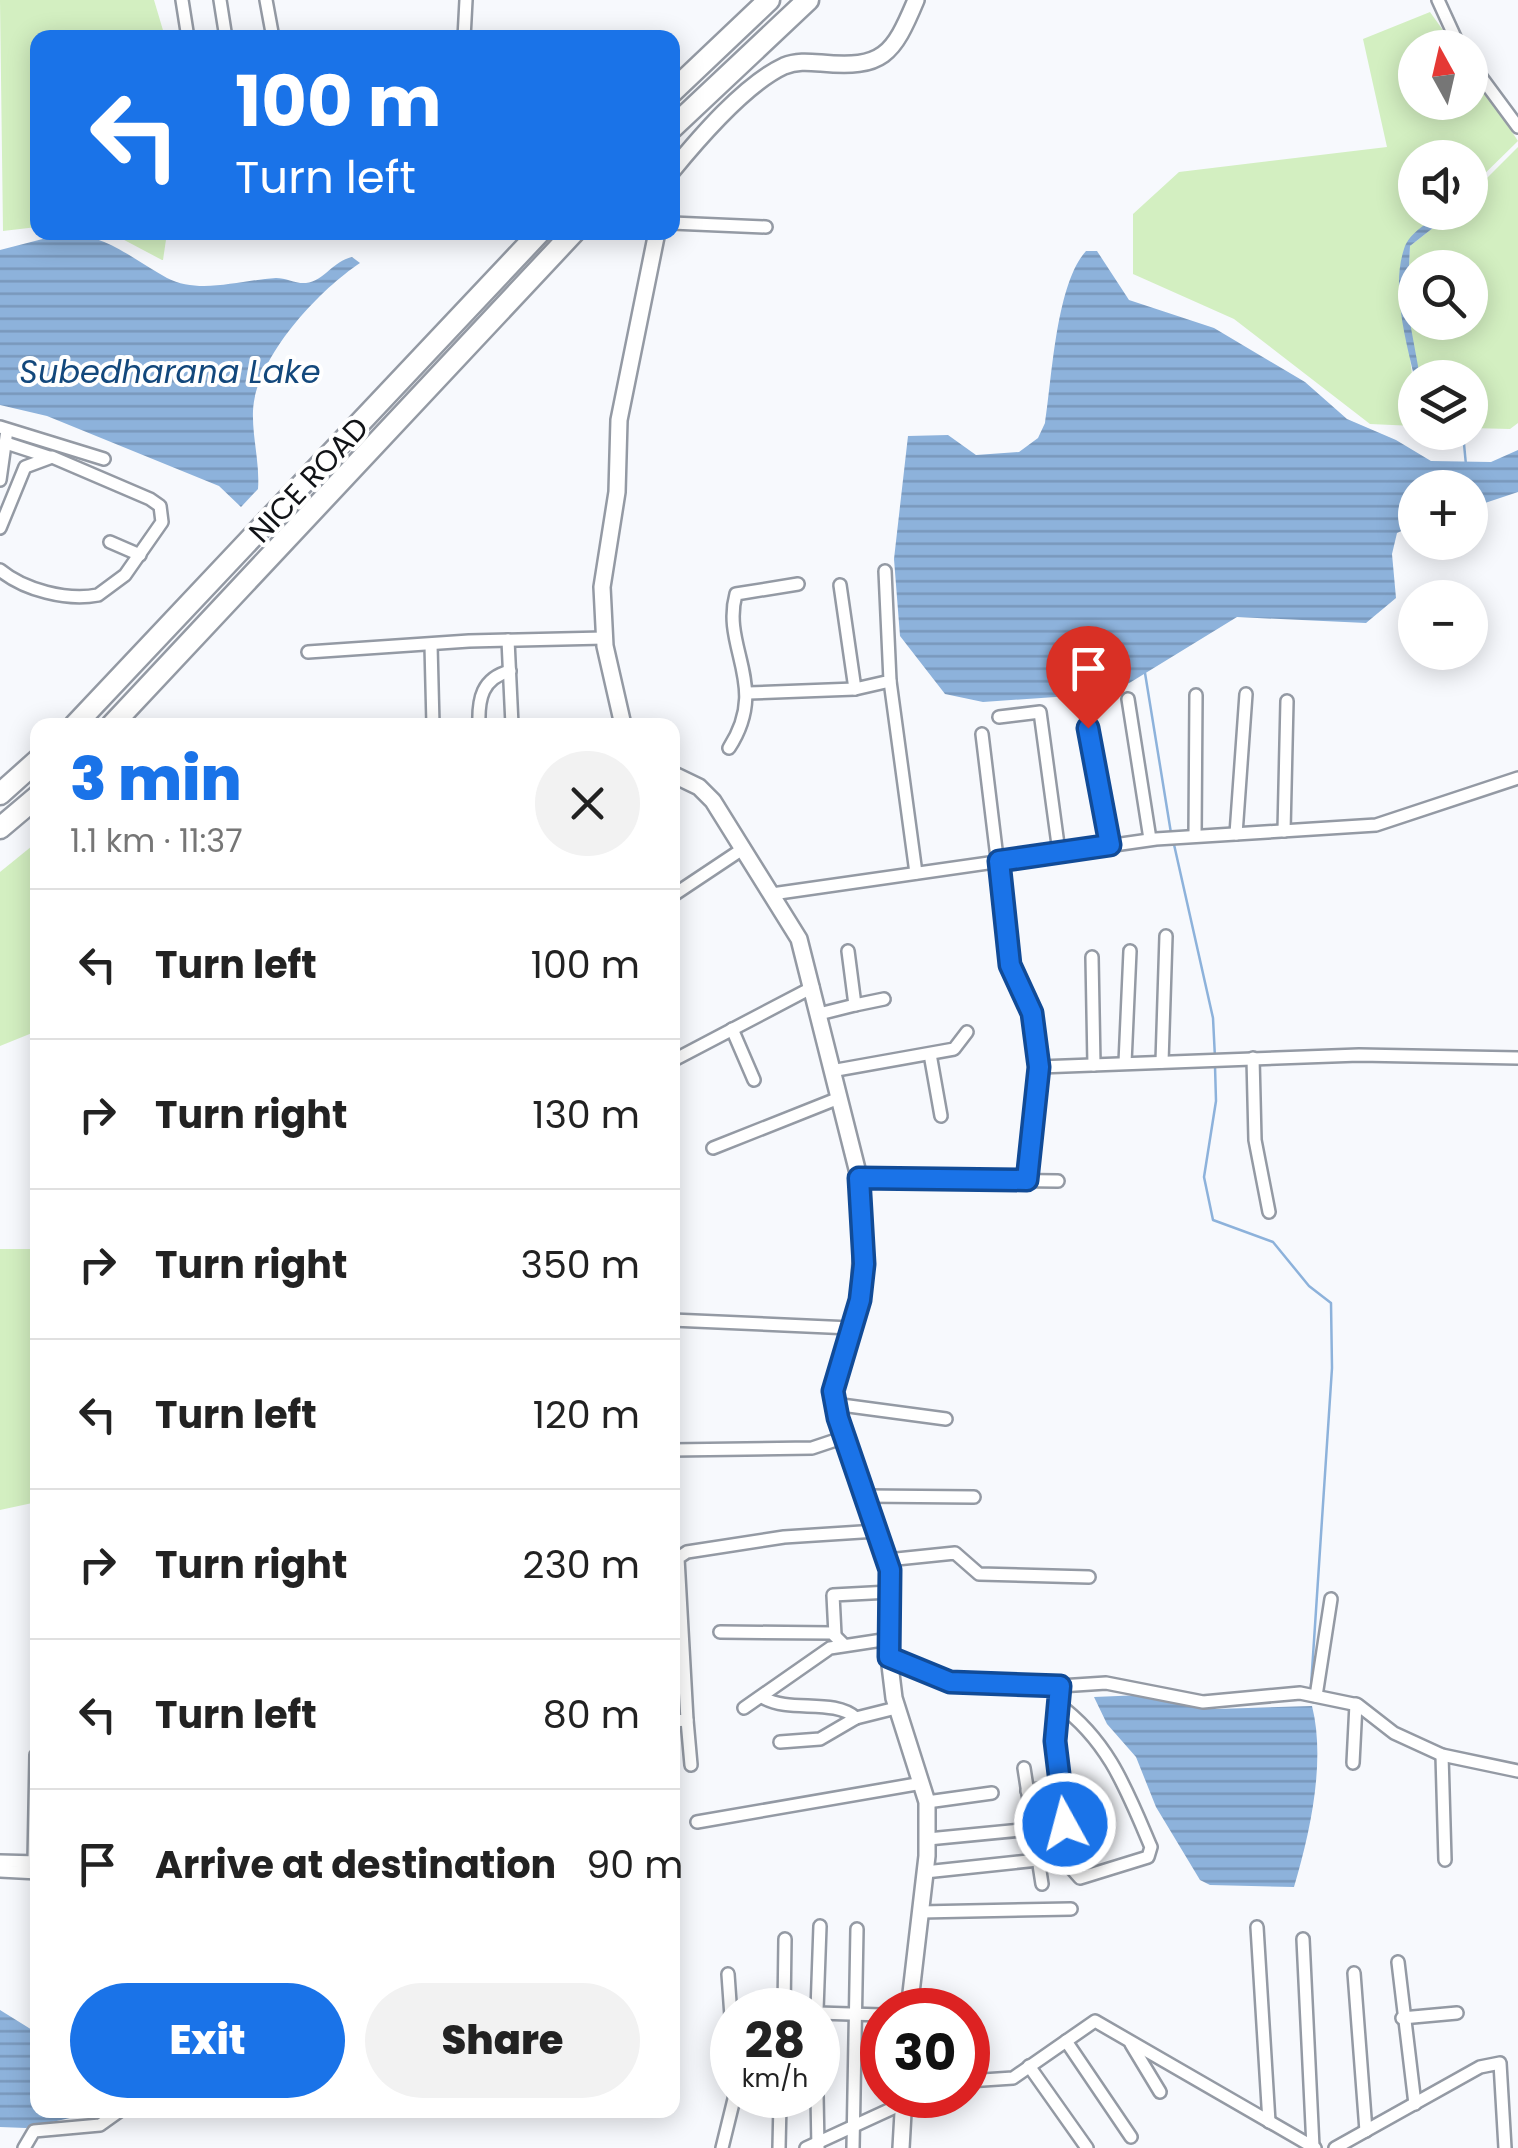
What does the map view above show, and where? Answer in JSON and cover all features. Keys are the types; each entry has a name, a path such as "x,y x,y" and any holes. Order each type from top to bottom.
{"highway":[{"path":"680,84 769,0"},
{"path":"680,120 808,0"},
{"name":"NICE ROAD","path":"82,718 532,240"},
{"name":"NICE ROAD","path":"119,718 567,240"},
{"path":"0,794 30,767"},
{"path":"0,828 30,803"}],"street":[{"path":"182,0 187,30"},
{"path":"220,0 225,30"},
{"path":"266,0 272,30"},
{"path":"464,30 466,0"},
{"path":"680,161 701,135 772,72 789,63 853,66 883,58 904,29 916,0"},
{"path":"1438,0 1452,30"},
{"path":"1488,86 1518,127"},
{"path":"680,222 766,227"},
{"path":"621,718 604,638 602,587 617,492 619,420 655,240"},
{"path":"0,570 15,583 85,598 116,585 160,530 160,506 4,433"},
{"path":"4,433 104,459"},
{"path":"0,480 4,433"},
{"path":"0,528 25,467 52,458"},
{"path":"110,542 140,555"},
{"path":"885,570 890,680 916,873"},
{"path":"729,748 741,730 748,693 734,609 736,594 798,584"},
{"path":"840,585 855,689"},
{"path":"308,652 604,638"},
{"path":"508,640 512,718"},
{"path":"431,645 433,718"},
{"path":"479,718 478,706 487,683 493,676 510,672"},
{"path":"748,693 855,689 890,680"},
{"path":"1236,834 1246,694"},
{"path":"1195,836 1196,695"},
{"path":"1128,699 1150,839"},
{"path":"1284,831 1286,701"},
{"path":"999,717 1040,712 1059,852"},
{"path":"1088,728 1110,845"},
{"path":"982,734 1010,965 1032,1013 1039,1067 1027,1180"},
{"path":"680,778 699,787 713,801 799,939 859,1178 864,1264 851,1328 838,1365 834,1404 887,1560 889,1657 896,1708 927,1802 928,1839 911,1988"},
{"path":"772,894 1150,839 1376,826 1518,778"},
{"path":"680,891 744,848"},
{"path":"1162,1062 1166,936"},
{"path":"848,951 855,1005"},
{"path":"1126,1064 1130,951"},
{"path":"1092,957 1094,1065"},
{"path":"680,1057 813,987"},
{"path":"818,1014 884,999"},
{"path":"732,1029 754,1080"},
{"path":"831,1071 954,1049 967,1032"},
{"path":"930,1054 941,1116"},
{"path":"1039,1067 1253,1058 1518,1058"},
{"path":"1253,1058 1255,1140 1269,1212"},
{"path":"713,1148 838,1098"},
{"path":"859,1178 1058,1181"},
{"path":"680,1320 851,1328"},
{"path":"834,1404 946,1419"},
{"path":"680,1450 812,1448 845,1437"},
{"path":"865,1496 974,1497"},
{"path":"680,1557 687,1552 784,1537 876,1530"},
{"path":"887,1560 955,1554 979,1574 1089,1578"},
{"path":"840,1640 834,1596 890,1592"},
{"path":"1316,1696 1331,1599"},
{"path":"720,1632 840,1640 889,1639"},
{"path":"744,1708 764,1698 814,1656 840,1640"},
{"path":"889,1657 950,1682 1060,1686 1106,1683 1203,1702 1243,1695 1316,1696 1356,1704 1394,1733 1442,1755 1518,1771"},
{"path":"680,1679 691,1765"},
{"path":"1058,1704 1090,1730 1108,1752 1150,1853 1087,1876 1075,1876 1055,1741 1058,1704 1060,1686"},
{"path":"764,1698 780,1704 844,1711 856,1718"},
{"path":"1354,1764 1356,1704"},
{"path":"780,1742 820,1739 856,1718 896,1708"},
{"path":"680,1720 687,1720"},
{"path":"1442,1755 1445,1860"},
{"path":"1024,1768 1042,1884"},
{"path":"697,1822 922,1784"},
{"path":"1028,1791 1060,1786"},
{"path":"927,1802 992,1793"},
{"path":"928,1839 1032,1829"},
{"path":"925,1872 1038,1860"},
{"path":"0,1861 30,1865"},
{"path":"0,1871 30,1867"},
{"path":"920,1912 1071,1909"},
{"path":"818,1988 820,1926"},
{"path":"1258,1926 1269,2122"},
{"path":"854,2148 857,1929"},
{"path":"785,1988 786,1939"},
{"path":"1302,1939 1314,2148"},
{"path":"1398,1962 1415,2104"},
{"path":"1354,1973 1366,2131"},
{"path":"728,1974 729,1988"},
{"path":"840,2013 860,2014"},
{"path":"1402,2018 1457,2013"},
{"path":"990,2079 1013,2078 1095,2022 1314,2148"},
{"path":"1066,2041 1131,2137"},
{"path":"1130,2042 1160,2092"},
{"path":"1335,2148 1480,2067 1500,2063 1505,2148"},
{"path":"1029,2066 1086,2148"},
{"path":"24,2148 34,2131 100,2124 109,2118"},
{"path":"722,2148 729,2118"},
{"path":"779,2148 780,2118"},
{"path":"814,2146 816,2118"},
{"path":"814,2146 867,2118"},
{"path":"901,2148 903,2118"}],"green space":[{"path":"0,0 154,0 163,30 30,30 30,228 3,231"},
{"path":"1430,12 1443,30 1398,30 1398,120 1488,120 1488,96 1518,141 1488,170 1488,140 1398,140 1398,230 1422,230 1408,241 1407,250 1398,250 1398,340 1408,340 1410,360 1398,360 1398,425 1370,424 1234,319 1133,274 1133,214 1179,172 1387,147 1363,39"},
{"path":"1518,147 1518,423 1510,429 1488,428 1488,360 1416,360 1413,340 1488,340 1488,250 1410,250 1430,230 1488,230 1488,177"},
{"path":"124,240 166,240 162,260"},
{"path":"30,848 30,1034 0,1046 0,872"},
{"path":"0,1249 30,1249 30,1504 0,1510"}],"water":[{"path":"1419,230 1430,230 1410,250 1404,250"},
{"name":"Subedharana Lake","path":"39,240 98,240 167,278 193,285 276,278 306,283 345,259 352,257 360,263 309,308 265,369 253,411 258,489 241,507 219,486 47,416 0,405 0,250"},
{"path":"1086,251 1097,251 1129,300 1214,328 1305,382 1347,419 1398,441 1398,450 1413,450 1431,461 1491,462 1518,450 1518,492 1488,502 1488,470 1398,470 1398,533 1392,554 1396,598 1366,623 1237,617 1113,693 983,702 945,694 900,636 894,559 908,436 948,435 976,455 1019,452 1038,438 1045,423 1062,308 1076,266"},
{"path":"1407,340 1413,340 1417,360 1411,360"},
{"path":"1142,1695 1216,1709 1312,1706 1317,1773 1306,1844 1294,1887 1210,1885 1200,1880 1156,1807 1136,1757 1107,1724 1094,1697"},
{"path":"0,2010 30,2029 30,2118 70,2118 26,2128 0,2127"}],"waterway":[{"path":"1465,450 1466,465"},
{"path":"1145,673 1171,833"},
{"path":"1173,840 1213,1018 1215,1058"},
{"path":"1215,1066 1216,1101 1204,1177 1213,1220 1273,1242 1309,1286 1331,1303 1332,1368 1311,1686"}],"route":[{"path":"1065,1824 1055,1741 1060,1686 950,1682 889,1657 890,1570 838,1418 833,1391 860,1300 864,1264 859,1178 1027,1180 1039,1067 1034,1020 1010,965 999,861 1110,845 1088,728"}]}
